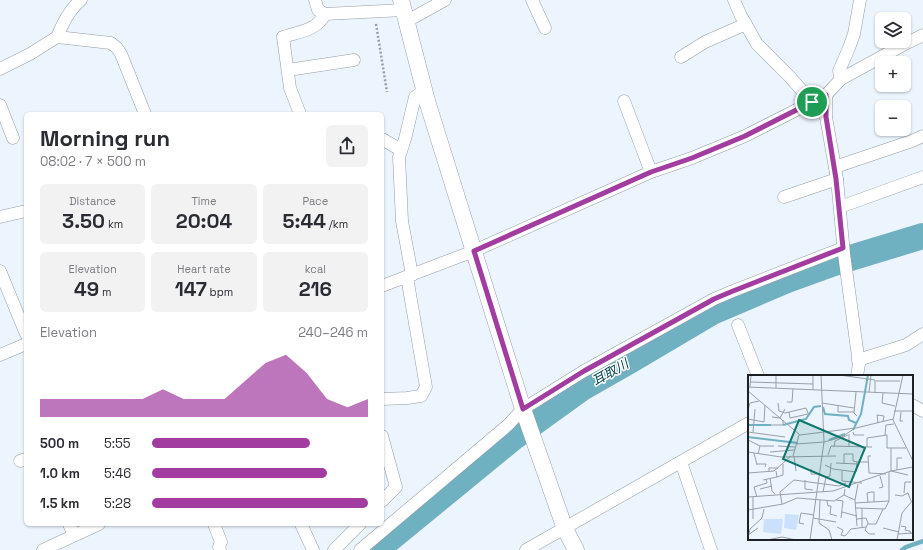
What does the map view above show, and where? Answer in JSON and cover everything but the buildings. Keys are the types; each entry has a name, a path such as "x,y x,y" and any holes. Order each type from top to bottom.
{"street":[{"path":"0,69 30,54 57,37 64,20 76,4 81,0"},
{"path":"315,0 318,10 325,14 404,10 445,0"},
{"path":"532,0 545,28"},
{"path":"734,0 757,44 790,77 812,102"},
{"path":"841,79 839,71 854,34 860,0"},
{"path":"404,10 427,101 523,411 565,529 576,550"},
{"path":"299,112 290,88 283,37 314,27 325,14"},
{"path":"681,56 706,42 746,24"},
{"path":"384,285 474,251 651,172 692,158 745,136 826,95 841,79 923,34"},
{"path":"57,37 111,43 117,48 121,54 144,112"},
{"path":"288,70 354,60"},
{"path":"384,399 421,396 426,387 402,220 399,157 407,132 415,97 424,90"},
{"path":"826,95 826,117 836,173 843,251 859,364 857,375"},
{"path":"624,101 651,172"},
{"path":"0,105 14,138"},
{"path":"784,197 923,136"},
{"path":"384,140 401,150"},
{"path":"840,207 923,177"},
{"path":"0,217 24,211"},
{"path":"360,550 523,411 584,371 714,299 843,251"},
{"path":"0,271 23,316"},
{"path":"738,325 758,375"},
{"path":"858,360 906,345 923,334"},
{"path":"0,355 24,345"},
{"path":"526,550 748,424"},
{"path":"384,443 396,487 384,499"},
{"path":"681,462 711,550"},
{"path":"70,526 74,535"},
{"path":"48,549 94,526"},
{"path":"215,526 221,542 219,547 220,550"},
{"path":"302,526 313,550"},
{"path":"334,550 358,526"}],"path":[{"path":"374,11 387,92"}],"waterway":[{"name":"耳取川","path":"376,550 514,437 582,388 712,312 787,280 834,263 923,236"},
{"path":"902,550 923,541"}],"route":[{"path":"826,95 826,117 835,167 843,248 714,299 584,371 523,409 474,251 651,172 692,158 745,136 812,102 826,95"}]}
